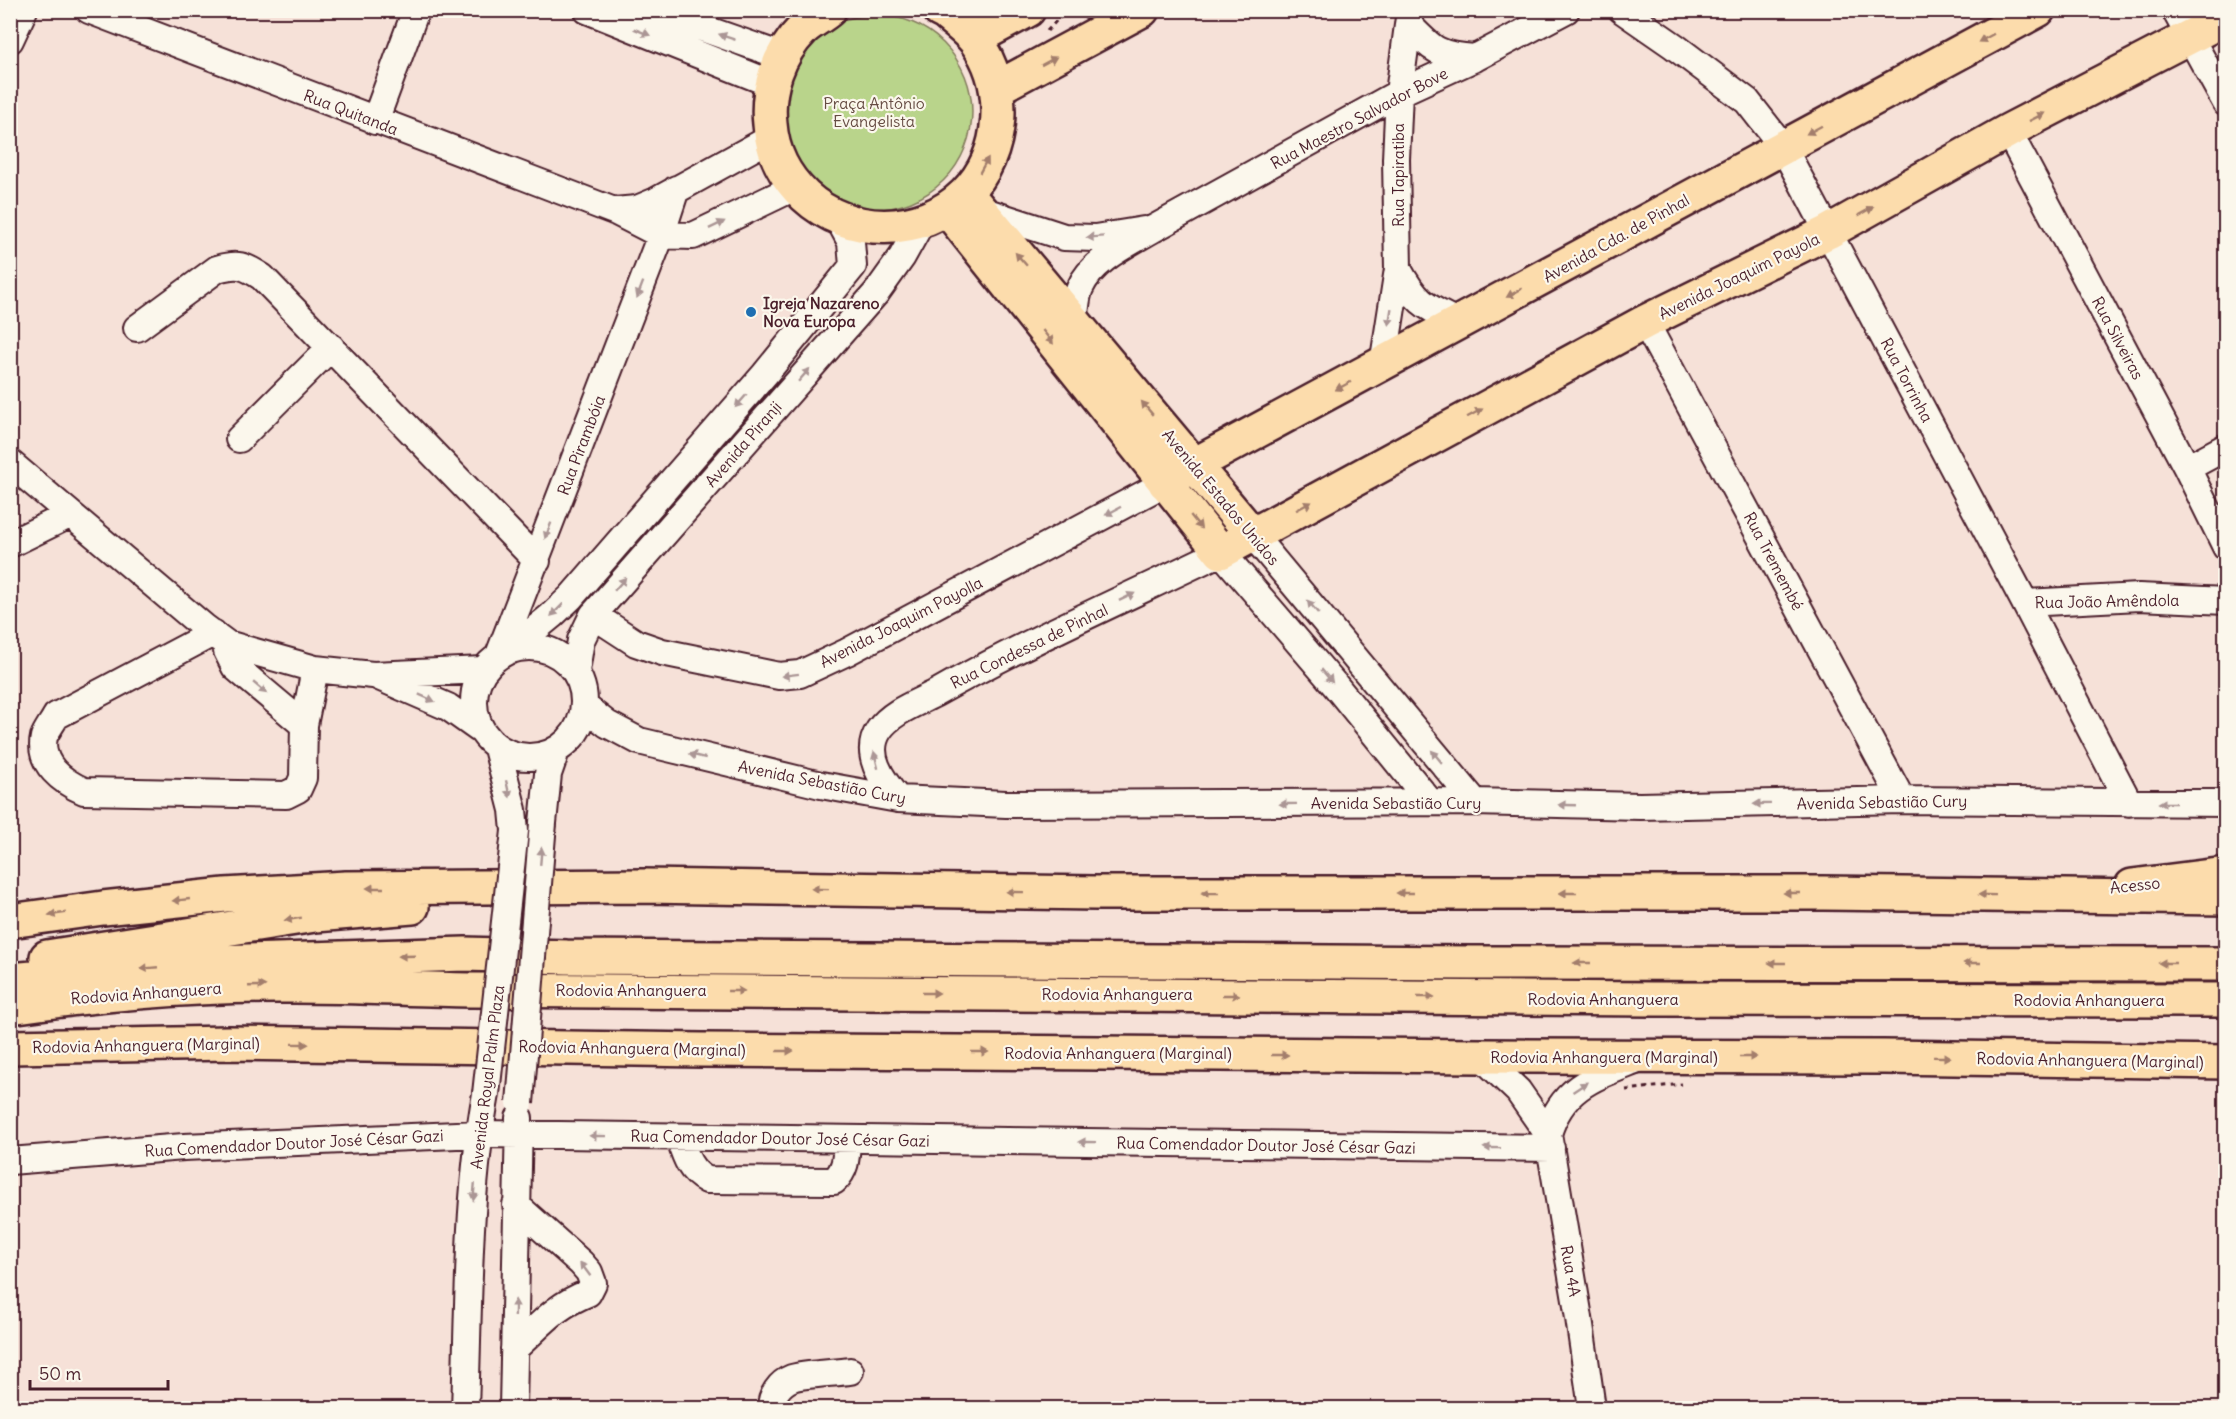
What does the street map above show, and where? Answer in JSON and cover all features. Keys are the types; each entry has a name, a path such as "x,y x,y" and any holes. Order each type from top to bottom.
{"main road":[{"path":"807,17 777,70 768,111 771,138 780,164 795,187 815,205 838,218 864,226 891,227 953,208 988,163 998,126 997,88 988,62 974,39 939,10"},
{"path":"997,88 1142,10"},
{"name":"Avenida Cda. de Pinhal","path":"1194,465 1784,147 2021,14"},
{"path":"974,39 1043,15"},
{"name":"Avenida Joaquim Payola","path":"1252,534 1645,322 1828,232 2008,131 2183,24 2226,18"},
{"name":"Avenida Estados Unidos","path":"953,208 1074,320 1252,534"},
{"name":"Avenida Estados Unidos","path":"953,208 1221,552"},
{"name":"Avenida Joaquim Payolla","path":"1165,483 1194,465"},
{"name":"Rua Condessa de Pinhal","path":"1221,552 1252,534"},
{"name":"Acesso","path":"2045,896 2226,874"},
{"path":"10,962 315,915 644,886"},
{"path":"10,921 214,896 346,888 644,886 1096,893 1824,893 2226,898"},
{"name":"Rodovia Anhanguera","path":"10,980 217,962 465,954 567,957 1471,963 2226,964"},
{"name":"Rodovia Anhanguera","path":"10,1007 69,998 277,986 470,990 1641,999 2226,1000"},
{"name":"Rodovia Anhanguera (Marginal)","path":"10,1047 228,1043 702,1050 1884,1057 2226,1062"}],"street":[{"path":"10,40 24,10"},
{"name":"Rua Quitanda","path":"89,10 614,211 661,235"},
{"path":"375,121 416,10"},
{"path":"587,10 777,70"},
{"path":"651,10 777,70"},
{"name":"Rua Maestro Salvador Bove","path":"1074,320 1078,290 1086,277 1119,250 1399,93 1475,58 1566,10"},
{"name":"Rua Torrinha","path":"1622,10 1747,101 1784,147 2129,803"},
{"path":"1409,17 1429,46 1438,52 1452,57 1475,58"},
{"name":"Rua Tapiratiba","path":"1383,365 1398,269 1396,159 1399,93 1409,17"},
{"path":"2183,24 2226,103"},
{"name":"Rua Silveiras","path":"2008,131 2226,546"},
{"path":"614,211 637,209 771,138"},
{"path":"661,235 693,236 795,187"},
{"name":"Rua Pirambóia","path":"498,658 661,235 676,189"},
{"name":"Rua Maestro Salvador Bove","path":"953,208 1064,237 1095,238 1153,229"},
{"name":"Avenida Piranji","path":"576,671 581,640 593,615 877,292 902,257 953,208"},
{"name":"Avenida Piranji","path":"498,658 571,597 765,374 853,266 851,242 838,218"},
{"path":"137,328 217,269 232,264 246,267 262,276 537,561"},
{"name":"Rua Tapiratiba","path":"1398,269 1411,294 1427,307 1459,323"},
{"name":"Rua Tremembé","path":"1645,322 1902,800"},
{"path":"239,439 331,346"},
{"path":"2187,468 2226,447"},
{"path":"10,464 220,638 315,669 373,675 498,658 529,646 547,649 563,658 576,671 583,688 582,720 567,743 556,751 541,757 526,758 510,755 497,748 480,729 448,707 373,675"},
{"name":"Avenida Joaquim Payolla","path":"593,615 636,643 662,652 779,676 800,674 847,652 1165,483"},
{"path":"10,544 69,515"},
{"name":"Avenida Estados Unidos","path":"1252,534 1474,802"},
{"name":"Avenida Estados Unidos","path":"1221,552 1335,685 1430,802"},
{"name":"Rua Condessa de Pinhal","path":"898,799 879,773 873,749 878,732 888,719 964,677 1221,552"},
{"name":"Rua João Amêndola","path":"2025,603 2139,597 2226,601"},
{"path":"220,638 56,716 44,737 45,754 53,771 66,783 84,791 286,795 298,789 303,778 304,726 315,669"},
{"path":"220,638 235,667 304,726"},
{"path":"480,729 474,714 473,699 476,684 498,658"},
{"name":"Avenida Sebastião Cury","path":"584,706 607,724 639,741 765,772 898,799 1006,804 1474,802 1640,807 1902,800 2226,803"},
{"name":"Avenida Royal Palm Plaza","path":"465,1408 472,1209 515,831 497,748"},
{"name":"Avenida Royal Palm Plaza","path":"513,1408 517,1135 543,823 548,774 556,751"},
{"name":"Rua 4A","path":"1481,1056 1518,1091 1549,1141 1592,1408"},
{"path":"1549,1141 1554,1115 1563,1101 1578,1087 1605,1073 1647,1057"},
{"name":"Rua Comendador Doutor José César Gazi","path":"10,1161 184,1147 479,1134 847,1139 1549,1141"},
{"path":"679,1137 690,1167 698,1176 707,1180 834,1181 842,1174 845,1165 847,1139"},
{"path":"514,1348 553,1311 588,1293 593,1283 589,1272 581,1263 516,1205"},
{"path":"771,1408 771,1400 777,1390 791,1378 850,1371"}],"path":[{"path":"1043,15 1072,10"}],"green space":[{"name":"Praça Antônio Evangelista","path":"865,15 885,15 921,26 944,43 956,58 965,75 972,102 972,122 965,149 956,166 944,181 929,193 912,202 885,209 865,209 829,198 800,174 789,158 782,140 778,122 778,102 789,66 813,37 829,26 847,19"}],"place":[{"name":"Igreja Nazareno Nova Europa","path":"751,312"}]}
